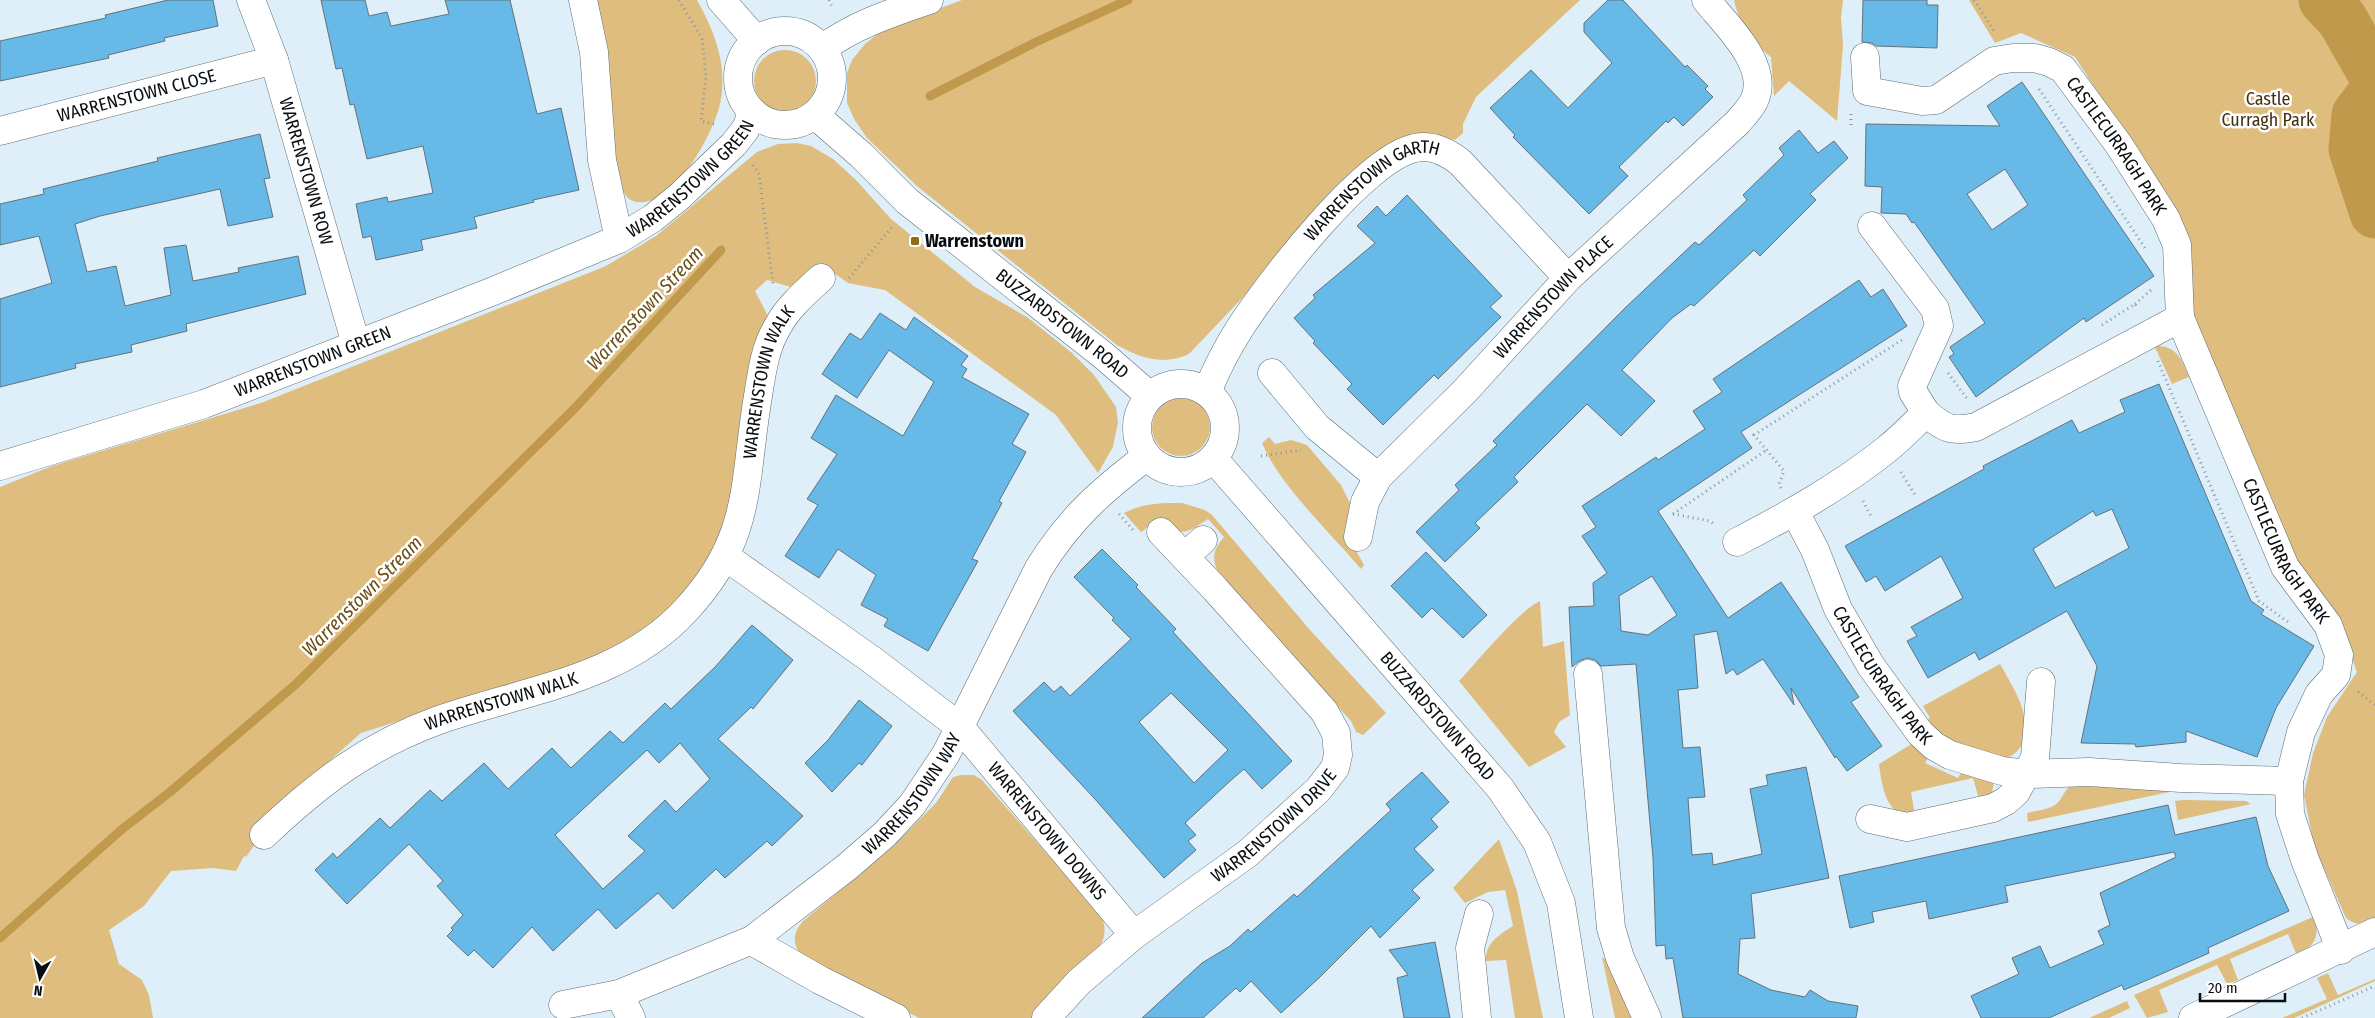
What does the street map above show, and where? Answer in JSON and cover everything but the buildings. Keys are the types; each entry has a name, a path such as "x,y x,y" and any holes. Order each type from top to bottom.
{"street":[{"name":"WARRENSTOWN ROW","path":"251,0 274,60 356,344"},
{"name":"WARRENSTOWN GREEN","path":"584,0 597,80 602,160 619,239"},
{"path":"721,0 757,40"},
{"path":"822,49 842,34 868,22 929,0"},
{"name":"WARRENSTOWN PLACE","path":"1358,537 1366,502 1378,476 1465,391 1568,278 1738,123 1755,99 1758,82 1756,69 1749,54 1706,0"},
{"path":"784,31 798,33 812,40 822,49 830,62 832,76 828,97 816,115 804,122 790,125 770,122 753,112 743,99 738,84 739,67 746,52 757,40 770,34 784,31"},
{"name":"CASTLECURRAGH PARK","path":"1865,56 1867,91 1922,101 1936,100 1994,61 2013,58 2035,58 2063,68 2119,146 2166,219 2177,245 2180,318 2285,568 2328,625 2340,655 2336,675 2319,694 2300,732 2288,781 2290,814 2305,860 2341,950"},
{"name":"WARRENSTOWN CLOSE","path":"0,131 274,60"},
{"name":"WARRENSTOWN GREEN","path":"0,466 200,405 297,369 619,239 653,218 680,196 734,144 745,130 753,112"},
{"name":"BUZZARDSTOWN ROAD","path":"816,115 861,155 907,201 1104,356 1150,396"},
{"name":"WARRENSTOWN GARTH","path":"1207,392 1239,329 1282,269 1319,225 1384,163 1415,148 1428,147 1445,151 1460,162 1568,278"},
{"path":"1872,226 1935,309 1938,316 1938,326 1912,386 1913,392 1926,413 1941,426 1952,430 1976,428 2180,318"},
{"name":"WARRENSTOWN WALK","path":"264,835 296,789 343,767 396,738 438,720 572,680 618,662 649,644 670,627 696,598 726,557 745,499 755,411 767,348 777,326 782,300 832,281"},
{"path":"1272,373 1317,427 1378,476"},
{"path":"1171,385 1196,386 1207,392 1220,410 1225,432 1221,446 1213,458 1200,467 1186,471 1165,468 1147,456 1140,444 1137,432 1138,419 1142,407 1150,396 1171,385"},
{"path":"1737,542 1795,512 1887,449 1926,413"},
{"name":"WARRENSTOWN WAY","path":"563,1005 625,1006 752,940 840,873 885,834 912,805 932,776 960,727 1039,568 1058,539 1101,491 1147,456"},
{"name":"BUZZARDSTOWN ROAD","path":"1213,458 1489,774 1537,842 1561,903 1579,1018"},
{"name":"CASTLECURRAGH PARK","path":"1795,512 1815,550 1838,609 1866,658 1920,733 1934,746 1950,755 2002,771 2028,774 2089,772 2181,778 2288,781"},
{"name":"WARRENSTOWN DRIVE","path":"1046,1018 1079,982 1134,934 1246,854 1270,834 1327,780 1335,768 1338,755 1336,733 1324,711 1194,548 1161,532"},
{"path":"726,557 872,660 960,727"},
{"path":"1588,674 1585,764 1611,928 1620,958 1647,1018"},
{"path":"1870,820 1908,827 1993,808 2006,801 2016,792 2028,774 2035,758 2042,682"},
{"name":"WARRENSTOWN DOWNS","path":"960,727 1134,934"},
{"path":"1477,1018 1470,948 1479,914"},
{"path":"2194,1018 2341,950 2375,932"},
{"path":"752,940 820,980 896,1018"}],"path":[{"path":"2034,80 2149,254"},
{"path":"1851,125 1849,114 1860,114"},
{"path":"832,281 896,223 907,201"},
{"path":"2094,330 2135,304 2158,285"},
{"path":"2135,304 2259,601 2291,624"},
{"path":"1795,512 1779,484 1784,471 1768,449 1754,435 1938,316"},
{"path":"1945,368 1973,407"},
{"path":"1737,542 1710,521 1673,514 1768,449"},
{"path":"2302,1018 2375,986"}],"green space":[{"path":"597,0 697,0 709,23 718,47 721,60 722,86 718,112 712,128 682,176 670,189 657,198 644,202 630,200 622,189 617,176 607,52"},
{"path":"962,0 1580,0 1476,97 1463,124 1463,133 1455,140 1436,135 1419,134 1404,138 1386,147 1189,354 1179,358 1161,360 1134,354 1117,345 918,187 867,138 854,119 847,103 847,73 852,60 865,44 884,29"},
{"path":"1734,0 1843,0 1841,17 1843,46 1837,121 1789,81 1774,96 1771,57 1748,32 1739,16"},
{"name":"Castle Curragh Park","path":"1969,0 2375,0 2375,920 2360,924 2346,918 2314,846 2304,795 2313,753 2327,717 2357,672 2340,626 2296,566 2194,321 2188,287 2192,261 2186,234 2156,177 2075,57 2021,33 1995,43"},
{"path":"785,50 797,52 807,59 814,69 816,81 814,93 807,103 797,110 785,112 773,110 763,103 756,93 754,81 756,69 763,59 773,52"},
{"path":"797,143 811,146 833,159 856,180 891,219 975,287 1027,317 1072,353 1094,375 1116,407 1118,422 1113,447 1098,473 1056,415 885,290 848,283 820,263 794,288 767,280 755,291 768,316 727,524 694,584 668,615 606,655 361,733 285,800 246,857 244,856 236,871 213,868 171,871 144,906 109,930 119,964 142,980 149,995 153,1018 0,1018 0,487 52,466 261,403 606,266 656,236 757,152 778,144"},
{"path":"2154,345 2168,348 2177,354 2189,377 2172,384"},
{"path":"1175,398 1187,398 1202,406 1210,421 1210,433 1202,448 1187,456 1175,456 1160,448 1152,433 1152,421 1160,406"},
{"path":"1269,437 1275,444 1291,440 1307,445 1341,485 1350,503 1349,521 1345,531 1364,565 1361,569 1281,476 1262,443"},
{"path":"1182,503 1205,510 1212,515 1310,630 1386,713 1363,735 1356,732 1351,721 1218,572 1214,557 1218,545 1224,537 1208,519 1189,531 1184,532 1174,529 1160,518 1141,532 1124,513 1145,505"},
{"path":"1540,601 1543,647 1564,641 1570,715 1559,722 1554,732 1566,747 1529,767 1459,681 1509,626"},
{"path":"2000,664 2017,695 2024,715 2025,730 2023,742 2017,751 2009,757 1999,759 1976,756 1958,748 1922,723 1930,718 1923,706"},
{"path":"1918,740 1931,753 1925,763 1958,778 1963,769 1994,782 1992,793 1979,799 1973,778 1911,792 1914,810 1905,813 1897,812 1887,799 1879,764"},
{"path":"974,775 982,780 1103,919 1104,935 1100,946 1032,1018 919,1018 807,961 796,947 796,932 803,921 889,850 936,803 953,777"},
{"path":"2072,784 2174,791 2028,822 2027,813 2053,806"},
{"path":"2175,801 2246,801 2251,804 2178,820"},
{"path":"1499,839 1517,891 1543,1018 1515,1018 1506,960 1486,961 1490,944 1513,926 1505,890 1488,892 1465,903 1453,888"},
{"path":"2315,916 2317,930 2315,940 2297,956 2288,934 2230,959 2238,980 2227,984 2217,965 2159,990 2168,1012 2147,1018 2134,995"},
{"path":"1602,957 1608,961 1634,1018 1615,1018"},
{"path":"2328,973 2338,995 2375,979 2375,981 2294,1018 2282,1018 2327,999 2317,978"},
{"path":"2127,1001 2130,1008 2109,1018 2089,1018"}],"waterway":[{"name":"Warrenstown Stream","path":"930,96 1036,42 1128,0"},
{"path":"2324,0 2342,19 2375,77"},
{"path":"2375,91 2357,115 2354,149 2375,213"},
{"name":"Warrenstown Stream","path":"0,938 121,830 170,792 296,684 575,408 721,250"}],"place":[{"name":"Warrenstown","path":"915,241"}]}
